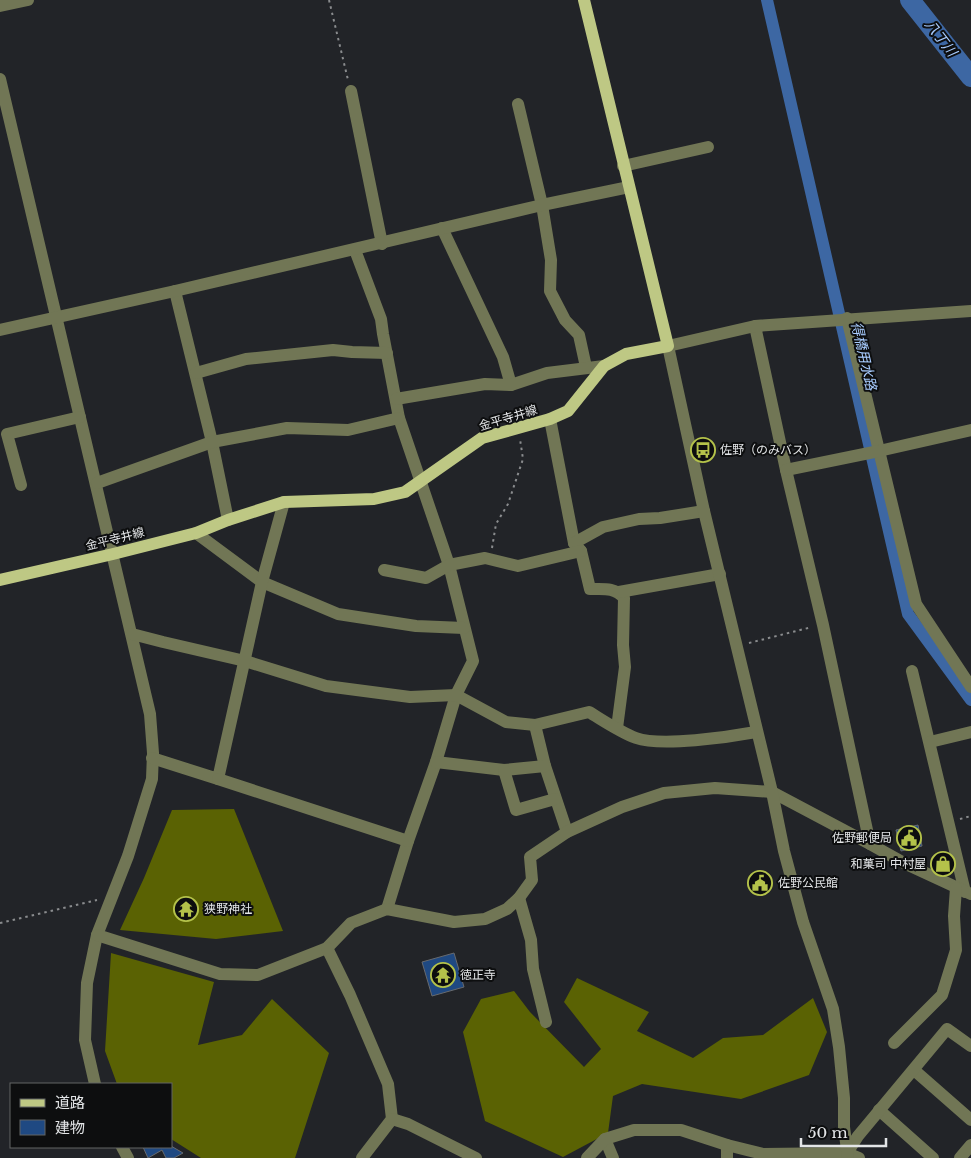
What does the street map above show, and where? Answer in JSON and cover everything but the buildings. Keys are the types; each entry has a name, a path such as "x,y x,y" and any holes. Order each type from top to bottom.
{"main road":[{"path":"584,0 668,346"},
{"name":"金平寺井線","path":"0,580 196,533 228,520 284,502 374,499 405,492 482,438 568,412 604,366 626,354 668,346"}],"street":[{"path":"0,6 28,0"},
{"path":"0,79 150,714 152,779 128,856 97,935 87,983 85,1040 94,1083"},
{"path":"351,92 382,244"},
{"path":"518,104 542,206 551,260 550,291 565,320 579,335 586,367"},
{"path":"623,166 708,147"},
{"path":"0,330 382,244 442,228 629,188"},
{"path":"442,228 503,356 511,385"},
{"path":"355,250 381,319 382,334 400,418 449,565 473,661 456,695 436,762 408,841 388,909"},
{"path":"175,291 212,442 228,520"},
{"path":"851,1156 844,1127 844,1098 835,1017 825,982 803,922 784,851 772,792 704,511 668,346 755,326 971,311"},
{"path":"842,319 873,452 916,604 971,687"},
{"path":"755,326 870,844"},
{"path":"196,373 246,359 264,357 333,350 387,353"},
{"path":"396,399 485,384 511,385 547,373 604,366"},
{"path":"21,485 7,434 80,417"},
{"path":"97,484 212,442 287,428 348,430 400,418"},
{"path":"550,419 578,547 590,589 609,589 619,592 720,574"},
{"path":"786,470 971,430"},
{"path":"218,778 262,582 284,502"},
{"path":"384,570 426,578 449,565 485,558 518,566 578,547 603,527 639,519 660,518 704,511"},
{"path":"196,533 262,582 338,614 416,626 464,628"},
{"path":"617,728 625,667 623,645 624,598 619,592"},
{"path":"132,634 245,661 326,686 410,697 456,695 506,722 535,725 588,712 638,739 655,741 728,737 756,732"},
{"path":"894,1043 942,995 956,950 954,916 964,891 912,671"},
{"path":"535,725 545,766 567,832"},
{"path":"930,742 971,732"},
{"path":"152,758 408,841"},
{"path":"436,762 504,770 545,766"},
{"path":"504,770 516,810 555,799"},
{"path":"97,935 220,974 258,975 328,948 351,923 388,909 454,922 485,919 507,909 519,898 532,880 530,856 567,832 622,807 664,793 715,788 772,792 904,864 964,891"},
{"path":"519,898 531,940 533,969 546,1022"},
{"path":"328,948 388,1084 392,1119 362,1158"},
{"path":"851,1156 858,1136 948,1029 971,1046"},
{"path":"914,1070 971,1120"},
{"path":"879,1110 933,1158"},
{"path":"392,1119 408,1124 476,1158"},
{"path":"587,1158 605,1140 634,1130 680,1130 727,1152 851,1156"},
{"path":"605,1140 615,1156"},
{"path":"960,1158 971,1145"}],"path":[{"path":"329,0 351,92"},
{"path":"490,560 496,524 508,504 523,459 519,428"},
{"path":"737,646 822,625"},
{"path":"0,923 111,897"}],"green space":[{"path":"234,809 283,931 216,939 120,930 172,810"},
{"path":"111,953 214,982 198,1045 242,1035 272,999 329,1053 295,1158 201,1158 172,1140 172,1083 117,1083 105,1051"},
{"path":"577,978 649,1012 637,1031 693,1058 723,1038 763,1035 813,998 827,1032 809,1075 741,1099 642,1084 613,1096 608,1133 563,1157 485,1121 463,1032 481,999 514,991 530,1012 584,1067 601,1049 564,1002"}],"waterway":[{"name":"得橋用水路","path":"767,0 908,614 971,700"},
{"name":"八丁川","path":"910,0 971,77"}],"place":[{"name":"佐野（のみバス）","path":"703,450"},
{"name":"佐野郵便局","path":"909,838"},
{"name":"和菓司 中村屋","path":"943,864"},
{"name":"佐野公民館","path":"760,883"},
{"name":"狭野神社","path":"186,909"},
{"name":"徳正寺","path":"443,975"}]}
